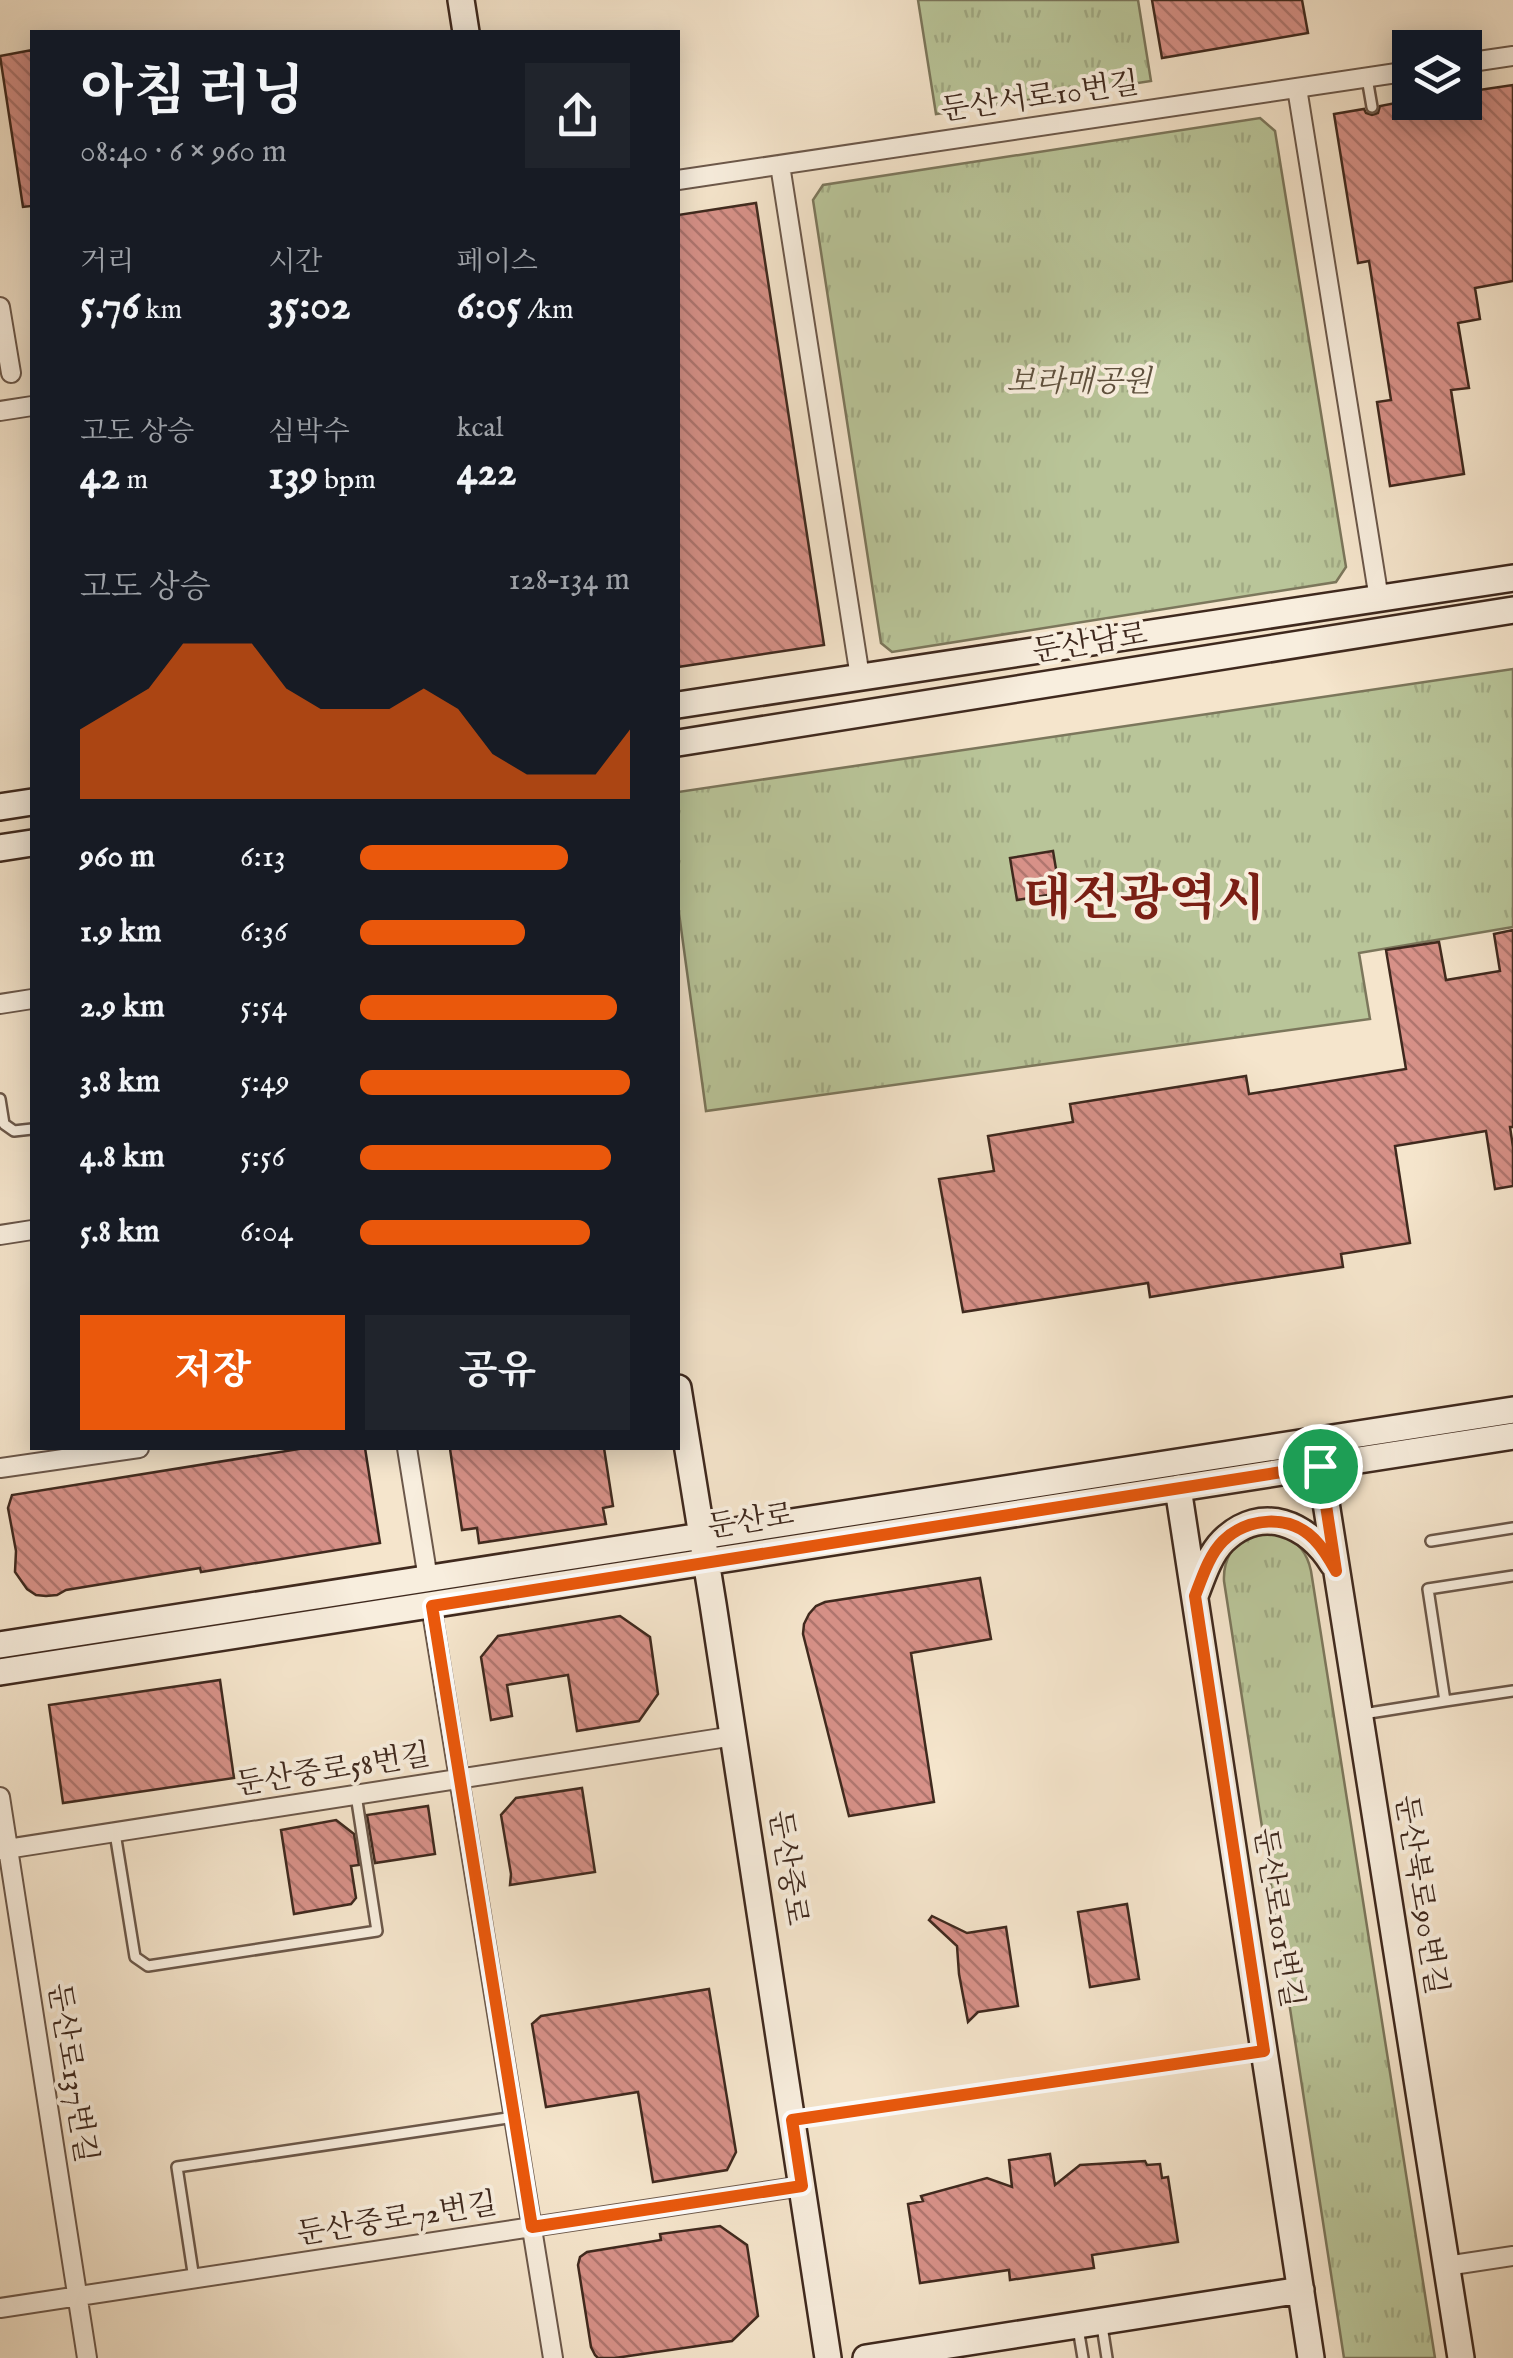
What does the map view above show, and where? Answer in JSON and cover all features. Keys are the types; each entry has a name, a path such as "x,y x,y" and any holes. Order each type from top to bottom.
{"main road":[{"path":"461,0 466,30"},
{"name":"둔산남로","path":"680,705 1513,578"},
{"name":"둔산남로","path":"680,743 1513,610"},
{"path":"0,807 30,802"},
{"path":"0,848 30,843"},
{"name":"둔산로","path":"0,1645 428,1579 705,1549 1178,1488 1513,1410"},
{"name":"둔산로","path":"0,1672 432,1606 705,1549 1319,1454 1513,1436"},
{"name":"둔산북로90번길","path":"1319,1454 1460,2358"},
{"name":"둔산중로","path":"680,1455 705,1549 828,2358"},
{"name":"둔산로101번길","path":"1178,1488 1311,2358"},
{"path":"1195,1596 1220,1543 1238,1529 1259,1522 1297,1526 1312,1537 1336,1571"},
{"path":"866,2358 1301,2290"}],"street":[{"path":"1482,61 1513,56"},
{"name":"둔산서로10번길","path":"680,180 1392,74"},
{"path":"1297,88 1379,598"},
{"path":"780,165 860,678"},
{"path":"0,308 11,373"},
{"path":"0,411 30,406"},
{"path":"0,1004 30,999"},
{"path":"0,1236 30,1230"},
{"path":"0,1468 53,1454 110,1450"},
{"path":"407,1450 428,1579"},
{"path":"432,1606 554,2358"},
{"name":"둔산중로58번길","path":"4,1850 734,1736"},
{"name":"둔산로137번길","path":"0,1797 4,1850 87,2358"},
{"name":"둔산중로72번길","path":"0,2308 802,2186"},
{"path":"1446,2266 1513,2256"}],"lane":[{"path":"1367,78 1372,107"},
{"path":"0,1099 4,1124 14,1132 30,1129"},
{"path":"1431,1542 1513,1528"},
{"path":"1444,1702 1428,1589 1513,1576"},
{"path":"1359,1715 1513,1691"},
{"path":"114,1833 135,1957 148,1966 358,1934 376,1931 356,1795"},
{"path":"792,2120 1264,2051"},
{"path":"194,2279 177,2167 514,2117"},
{"path":"1083,2358 1089,2323"},
{"path":"1089,2323 1107,2358"}],"green space":[{"path":"918,0 1138,0 1151,81 936,114"},
{"name":"보라매공원","path":"1260,118 1275,131 1346,567 1336,582 892,652 881,643 813,200 823,185"},
{"path":"1513,669 1513,927 1359,953 1370,1019 706,1111 680,921 680,792"},
{"path":"1280,1533 1301,1548 1311,1571 1435,2358 1344,2358 1224,1581 1225,1566 1240,1541 1254,1534"}],"building":[{"path":"1152,0 1302,0 1308,33 1162,58"},
{"path":"30,50 30,206 23,207 0,56"},
{"path":"1513,85 1513,281 1475,288 1480,319 1458,323 1469,388 1451,390 1464,474 1390,486 1377,402 1391,400 1369,261 1358,263 1334,114 1364,109 1372,115 1378,113 1380,106 1392,104 1392,120 1482,120 1482,90"},
{"path":"756,203 824,645 680,667 680,215"},
{"path":"1053,851 1060,893 1017,900 1010,858"},
{"path":"1513,930 1513,1186 1495,1189 1486,1131 1395,1146 1410,1243 1341,1254 1343,1267 1150,1297 1148,1283 963,1312 939,1179 994,1171 988,1136 1073,1122 1070,1104 1246,1076 1249,1094 1406,1069 1386,950 1439,942 1446,980 1500,971 1494,934"},
{"path":"293,1450 365,1450 380,1543 201,1572 200,1568 66,1590 57,1595 36,1595 15,1572 16,1551 8,1508 12,1495"},
{"path":"450,1450 604,1450 613,1506 603,1508 606,1524 479,1543 477,1528 462,1530"},
{"path":"980,1578 991,1639 911,1653 934,1802 849,1816 803,1634 809,1614 825,1602"},
{"path":"620,1616 650,1637 658,1694 639,1721 577,1731 568,1675 507,1685 512,1716 491,1720 481,1657 498,1636"},
{"path":"220,1680 234,1778 63,1803 49,1705"},
{"path":"582,1788 595,1872 510,1885 501,1815 516,1798"},
{"path":"428,1806 435,1854 375,1863 367,1815"},
{"path":"336,1820 354,1834 359,1865 351,1866 356,1898 351,1904 294,1914 281,1830"},
{"path":"1127,1904 1139,1979 1090,1987 1078,1912"},
{"path":"932,1916 967,1933 1006,1927 1018,2006 978,2012 968,2022 957,1946 929,1920"},
{"path":"709,1989 736,2152 727,2170 653,2182 638,2092 546,2107 532,2024 541,2016"},
{"path":"1050,2154 1055,2185 1080,2165 1145,2161 1147,2165 1160,2164 1162,2178 1168,2177 1178,2242 1092,2255 1094,2268 1010,2280 1009,2270 920,2283 908,2204 923,2201 921,2196 987,2178 1012,2187 1009,2160"},
{"path":"720,2226 747,2245 758,2316 732,2341 598,2358 591,2347 580,2257 587,2252 661,2240 660,2234"}],"district":[{"name":"대전광역시","path":"1144,900"}],"route":[{"path":"1320,1466 1336,1571 1312,1537 1297,1526 1259,1522 1238,1529 1220,1543 1195,1596 1264,2051 792,2120 802,2186 532,2227 432,1606 1320,1466"}]}
